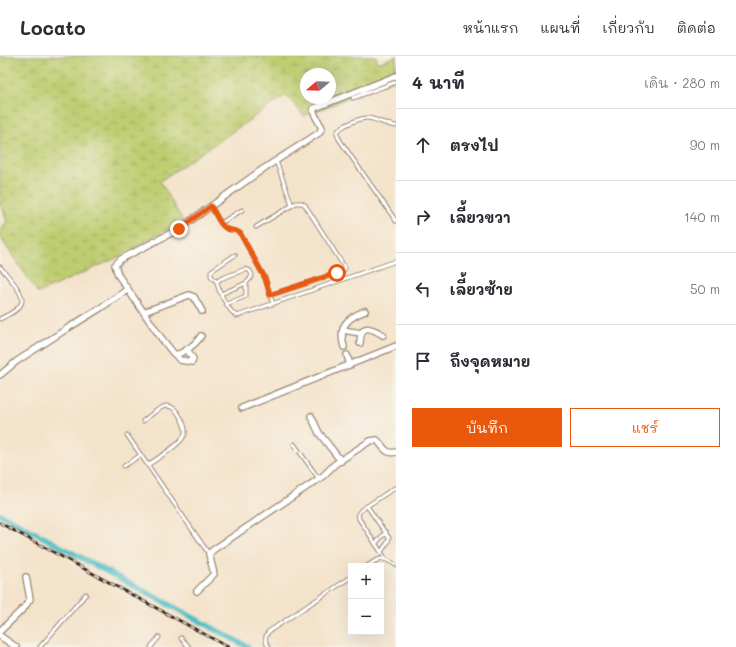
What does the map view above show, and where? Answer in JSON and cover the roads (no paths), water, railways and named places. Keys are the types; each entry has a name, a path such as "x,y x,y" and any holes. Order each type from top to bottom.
{"street":[{"path":"187,349 192,362 180,360 169,349 116,271 115,265 117,262 179,229 321,131 322,125 313,109 396,76"},
{"path":"0,375 17,361 96,312 128,289"},
{"path":"144,312 189,295 194,297 202,311"},
{"path":"344,347 342,339 343,330 348,319 365,311"},
{"path":"360,342 361,333 364,329 371,328 383,335"},
{"path":"343,330 361,333"},
{"path":"176,355 197,342 201,336"},
{"path":"242,408 396,346"},
{"path":"347,356 350,365"},
{"path":"311,416 319,434 341,460"},
{"path":"198,591 214,574 209,554 213,550 319,479 341,460 370,440 375,439 379,441 387,452 396,452"},
{"path":"0,631 24,608 30,599 26,577"},
{"path":"0,636 16,647"}],"lane":[{"path":"353,98 396,82"},
{"path":"396,126 364,118 358,119 341,128 337,133 339,139 396,222"},
{"path":"276,161 292,206"},
{"path":"256,227 299,202 305,205 343,265 344,270 270,295"},
{"path":"211,206 221,223 227,229 240,233 263,274 273,304"},
{"path":"221,223 242,210"},
{"path":"235,255 211,271 212,276 217,282 221,294 231,312 237,316 396,261"},
{"path":"0,267 21,293 23,299 21,305 14,311 0,318"},
{"path":"217,282 220,279 246,270 250,271 252,276 246,283 221,294"},
{"path":"227,304 246,296 246,283"},
{"path":"143,421 163,407 169,405 173,406 177,409 184,425 185,433 178,443 148,465"},
{"path":"127,434 209,554"},
{"path":"294,444 319,479"},
{"path":"124,466 142,455"},
{"path":"396,487 359,512 358,516 385,558 396,565"},
{"path":"367,506 386,532 389,540 381,552"},
{"path":"375,544 386,532"},
{"path":"372,563 379,558 385,558"},
{"path":"270,647 265,639 268,632 348,579"},
{"path":"40,647 86,594"},
{"path":"151,647 159,637"},
{"path":"181,638 189,647"}],"waterway":[{"path":"0,514 248,647"}],"railway":[{"path":"0,523 228,647"}]}
